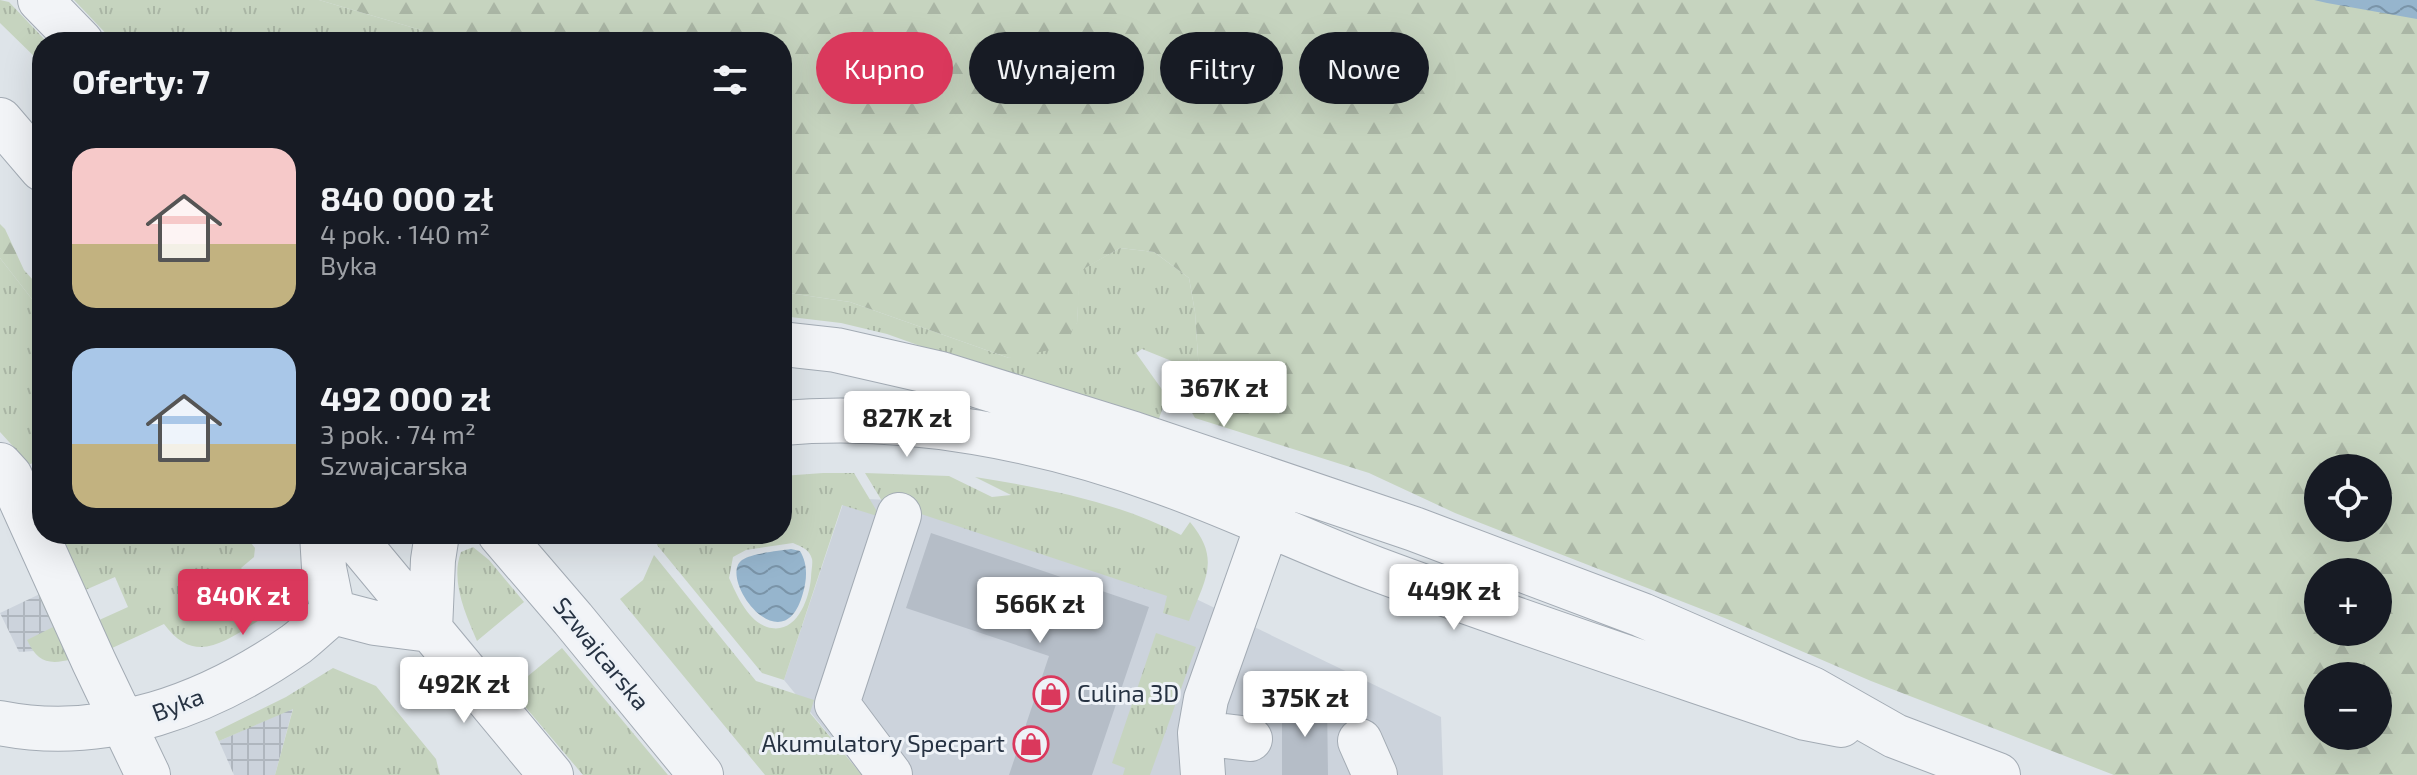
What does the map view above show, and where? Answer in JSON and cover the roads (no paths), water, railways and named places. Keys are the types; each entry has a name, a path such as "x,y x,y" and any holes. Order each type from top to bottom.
{"street":[{"path":"40,0 71,32"},
{"path":"0,120 32,157"},
{"path":"792,345 836,350 941,374 1134,434 1414,529 1642,615 1812,689 1895,736 1998,775"},
{"path":"792,423 858,420 942,428 1034,444 1103,462 1164,483 1388,573 1805,718 1895,736"},
{"path":"0,465 10,476 32,524"},
{"path":"1250,739 1201,754 1210,685 1283,484"},
{"path":"890,775 837,704 899,515"},
{"path":"41,544 148,775"},
{"path":"323,544 333,612 375,623 430,630"},
{"path":"359,544 551,775"},
{"path":"430,630 435,544"},
{"name":"Szwajcarska","path":"509,544 701,775"},
{"name":"Byka","path":"0,723 75,729 124,723 167,711 222,688 298,642 333,612"}],"water":[{"path":"2314,0 2417,0 2417,19 2327,3"},
{"path":"791,549 800,551 806,566 803,593 794,614 782,622 768,620 745,598 738,583 737,570 746,558"}],"place":[{"name":"Culina 3D","path":"1051,694"},
{"name":"Akumulatory Specpart","path":"1031,744"}]}
